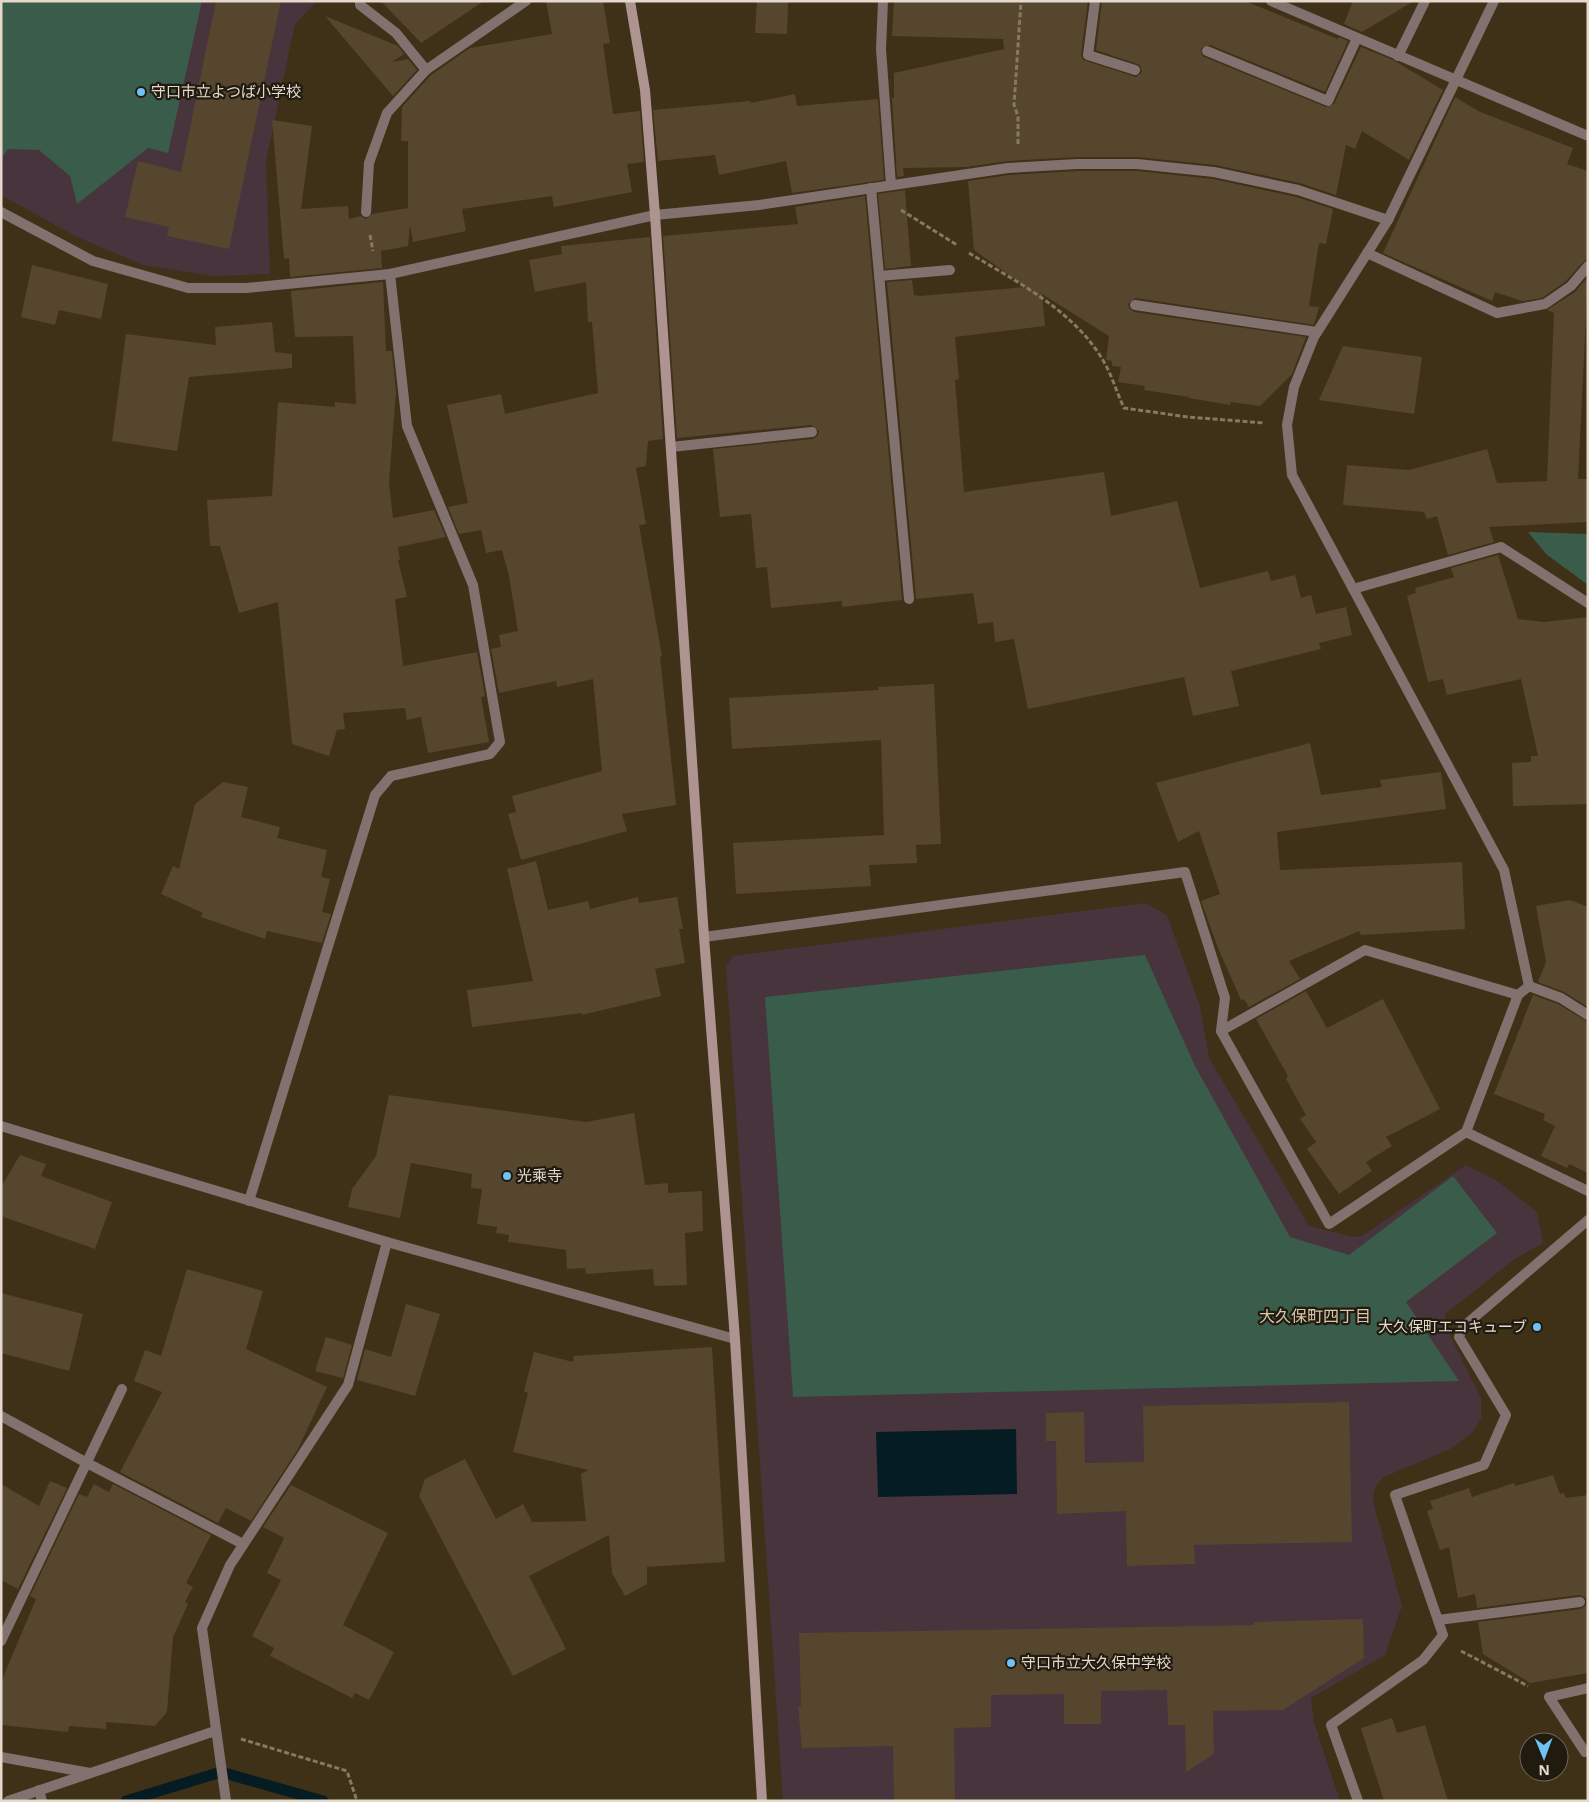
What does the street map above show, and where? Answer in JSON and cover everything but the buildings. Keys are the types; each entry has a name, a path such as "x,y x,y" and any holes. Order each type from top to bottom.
{"street":[{"path":"360,1 360,5 396,33 426,70"},
{"path":"366,212 369,164 387,113 426,70 526,1"},
{"path":"630,1 645,90 655,216 704,937 735,1339 762,1801"},
{"path":"883,1 881,48 891,185"},
{"path":"1095,1 1088,55 1135,70"},
{"path":"1271,1 1289,5 1398,56 1588,136"},
{"path":"1398,56 1425,1"},
{"path":"1494,1 1388,220 1317,332 1294,387 1287,425 1292,475 1504,870 1529,986"},
{"path":"1207,51 1328,101 1357,38"},
{"path":"1,212 93,261 188,288 246,288 377,276 655,216 759,205 1018,167 1076,164 1137,164 1214,172 1298,190 1388,220"},
{"path":"871,188 909,599"},
{"path":"1367,253 1497,313 1545,304 1572,286 1588,266"},
{"path":"879,276 950,270"},
{"path":"249,1201 375,795 391,776 490,754 500,742 473,585 407,426 390,274"},
{"path":"1135,305 1317,332"},
{"path":"671,447 812,432"},
{"path":"1353,589 1501,547 1588,604"},
{"path":"704,937 1185,872 1225,998 1221,1032 1329,1224 1466,1132 1518,995 1529,986"},
{"path":"1221,1032 1365,950 1518,995"},
{"path":"1529,986 1561,998 1588,1015"},
{"path":"1,1126 387,1242 735,1339"},
{"path":"1466,1132 1588,1191"},
{"path":"1358,1801 1331,1725 1423,1660 1442,1635 1394,1495 1484,1464 1506,1415 1459,1337 1463,1327 1588,1220"},
{"path":"226,1801 214,1731 202,1628 230,1565 348,1385 387,1242"},
{"path":"1,1641 122,1388"},
{"path":"1,1416 86,1463 243,1544"},
{"path":"1438,1620 1580,1602"},
{"path":"1587,1754 1549,1696 1588,1688"},
{"path":"8,1801 40,1796 92,1773 214,1731"},
{"path":"1,1757 92,1773"}],"path":[{"path":"1018,167 1018,116 1014,105 1021,1"},
{"path":"871,188 892,204 959,246"},
{"path":"366,212 377,276"},
{"path":"967,251 1040,296 1078,328 1104,361 1124,408 1188,417 1287,425"},
{"path":"1440,1640 1549,1696"},
{"path":"214,1731 347,1772 357,1801"}],"shaded area":[{"name":"守口市立よつば小学校","path":"1,1 317,1 295,24 266,161 270,274 213,276 143,265 77,237 1,195"},
{"name":"守口市立大久保中学校","path":"1145,903 1167,915 1200,1006 1209,1058 1309,1226 1354,1237 1362,1236 1466,1165 1496,1180 1537,1212 1543,1243 1515,1259 1445,1314 1446,1327 1481,1398 1481,1419 1473,1432 1450,1449 1384,1477 1376,1485 1373,1501 1402,1606 1385,1655 1311,1698 1314,1722 1340,1801 783,1801 726,966 733,956"}],"green space":[{"path":"1,1 202,1 168,153 148,148 77,204 70,176 39,150 8,149 1,159"},
{"path":"1528,532 1588,534 1588,585 1546,554"},
{"path":"1145,955 1195,1066 1290,1237 1349,1255 1453,1176 1497,1233 1406,1302 1459,1381 793,1397 765,997"}],"water":[{"path":"1016,1429 1017,1494 878,1497 876,1432"}],"waterway":[{"path":"126,1801 221,1772 323,1801"}],"place":[{"name":"守口市立よつば小学校","path":"141,92"},
{"name":"光乘寺","path":"507,1176"},
{"name":"大久保町エコキューブ","path":"1537,1327"},
{"name":"守口市立大久保中学校","path":"1011,1663"}],"district":[{"name":"大久保町四丁目","path":"1315,1316"}]}
